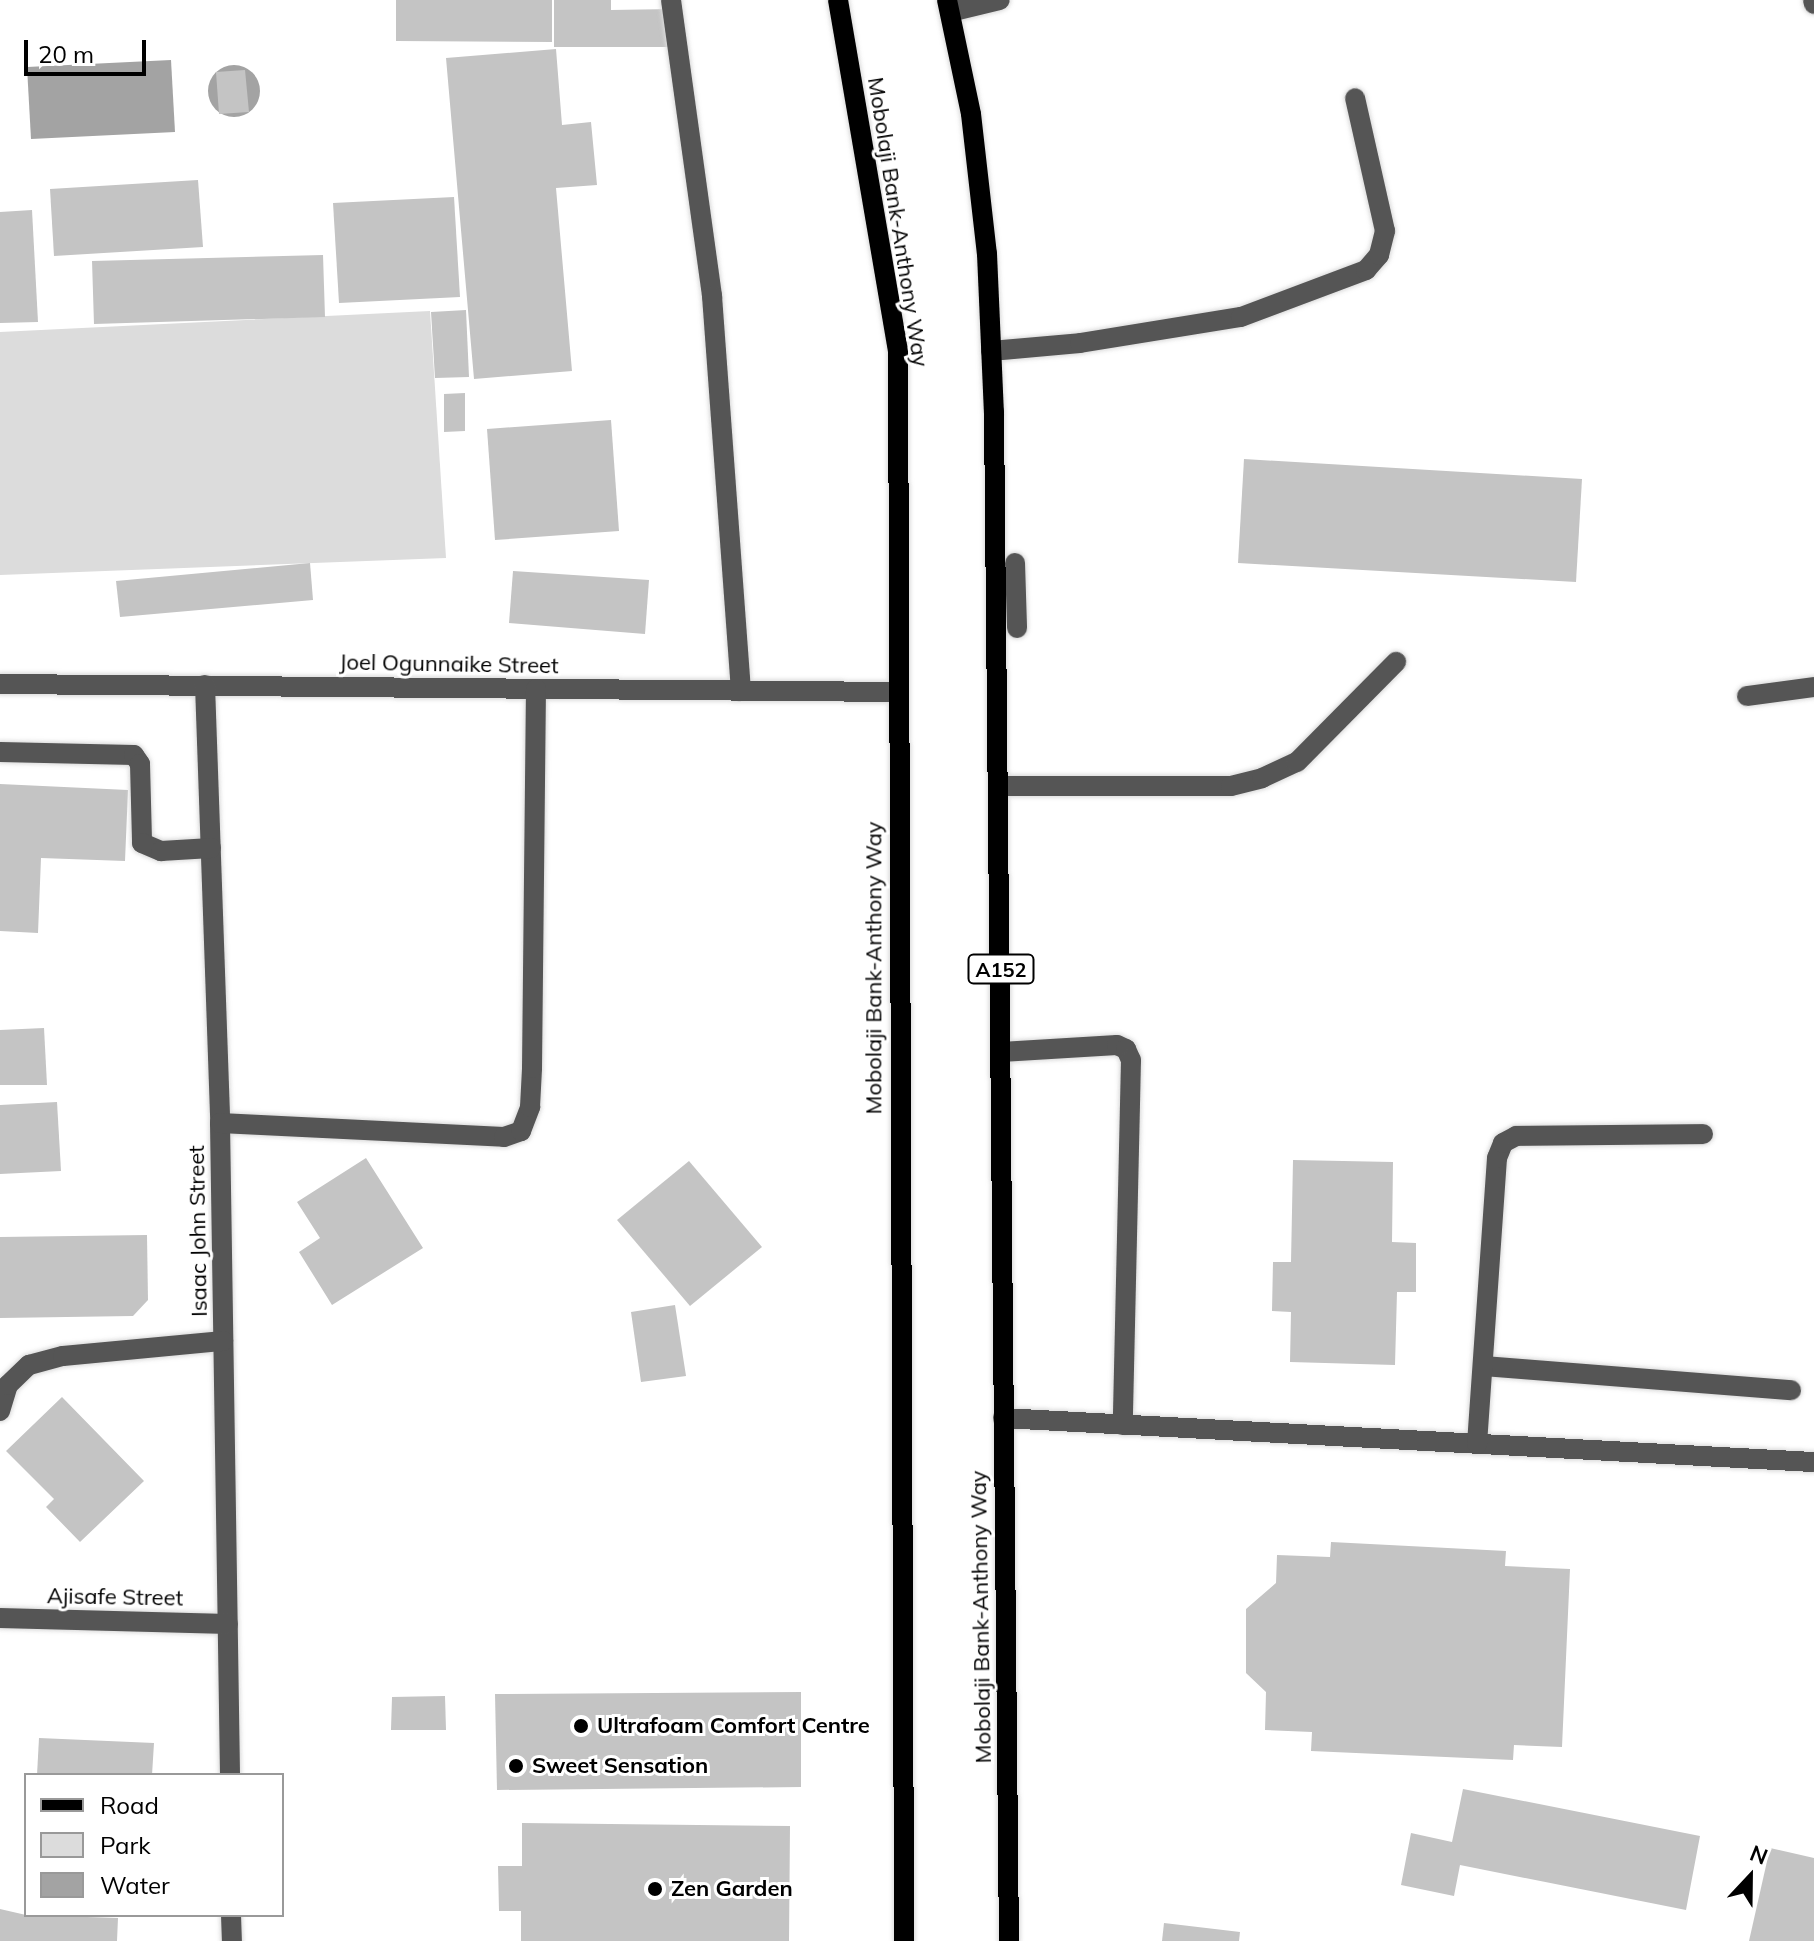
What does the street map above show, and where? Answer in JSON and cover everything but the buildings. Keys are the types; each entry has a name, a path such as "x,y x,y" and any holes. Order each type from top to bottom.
{"main road":[{"name":"Mobolaji Bank-Anthony Way","path":"838,0 898,350 904,1941"},
{"name":"Mobolaji Bank-Anthony Way","path":"949,6 971,114 991,351 1000,786 1009,1941"}],"street":[{"path":"671,0 712,296 741,691"},
{"path":"949,6 1000,0"},
{"path":"991,351 1080,343 1241,317 1366,270 1379,255 1385,231 1355,98"},
{"path":"1015,563 1017,628"},
{"path":"1000,786 1231,786 1262,778 1297,762 1396,662"},
{"name":"Joel Ogunnaike Street","path":"0,684 897,692"},
{"name":"Isaac John Street","path":"205,685 220,1123 230,1773"},
{"path":"1747,696 1814,687"},
{"path":"220,1123 504,1137 521,1131 530,1107 532,1068 536,689"},
{"path":"0,752 134,755 140,764 142,843 161,851 211,848"},
{"path":"1001,1052 1117,1045 1126,1049 1131,1060 1123,1425"},
{"path":"1477,1444 1497,1158 1503,1143 1516,1136 1703,1134"},
{"path":"0,1411 8,1385 29,1365 63,1356 223,1341"},
{"path":"1484,1366 1791,1390"},
{"path":"1003,1418 1814,1462"},
{"name":"Ajisafe Street","path":"0,1618 228,1624"},
{"path":"231,1917 232,1941"}],"green space":[{"path":"430,311 446,558 0,575 0,332"}],"water":[{"path":"171,60 175,132 31,139 27,67"},
{"path":"234,65 252,73 260,91 252,109 234,117 216,109 208,91 216,73"}],"place":[{"name":"Ultrafoam Comfort Centre","path":"581,1726"},
{"name":"Sweet Sensation","path":"516,1766"},
{"name":"Zen Garden","path":"655,1889"}]}
